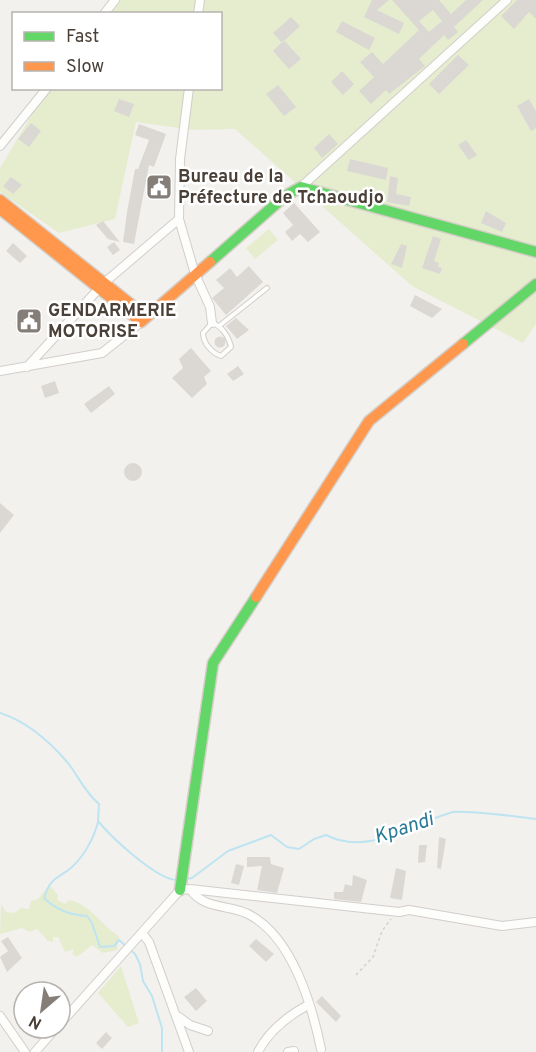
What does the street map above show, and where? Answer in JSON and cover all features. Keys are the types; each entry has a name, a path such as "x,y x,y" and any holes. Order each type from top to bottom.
{"main road":[{"path":"0,209 144,320 285,196 301,187 536,252"},
{"path":"0,200 101,286"},
{"path":"185,890 213,663 369,422 536,284"}],"street":[{"path":"106,12 115,0"},
{"path":"301,187 507,0"},
{"path":"0,146 45,90"},
{"path":"189,90 180,159 179,219 195,274 216,325"},
{"path":"27,367 101,286 179,219"},
{"path":"0,371 102,353 144,320"},
{"path":"185,890 399,912 409,910 502,926 536,922"},
{"path":"72,1011 142,933 185,890"},
{"path":"185,890 205,903 248,914 277,938 290,955 321,1049"},
{"path":"142,933 149,942 178,1016 189,1052"},
{"path":"260,1052 272,1032 296,1011 308,1005"},
{"path":"0,1016 25,1052"},
{"path":"178,1016 190,1026 208,1031"},
{"path":"35,1052 46,1040"}],"lane":[{"path":"216,325 231,347 221,356 214,354 203,339 203,333 267,288"}],"path":[{"path":"356,975 373,957 387,922 399,912"}],"green space":[{"path":"109,0 536,0 536,324 523,343 412,286 235,129 193,130 136,122 115,219 59,233 0,192 0,168 46,90 222,90 222,12 100,12"},
{"path":"269,229 278,240 255,259 246,248"},
{"path":"49,885 58,895 57,900 65,904 69,900 77,902 119,936 117,950 103,953 92,945 77,957 72,954 74,949 65,952 58,937 53,937 53,942 48,941 37,929 29,932 22,928 0,934 1,904 6,912 14,913 21,908 29,909 31,901 38,899"},
{"path":"121,966 139,1023 128,1027 98,993"}],"building":[{"path":"372,0 389,0 377,10 404,23 399,34 364,17"},
{"path":"392,0 439,0 451,14 466,0 483,0 454,27 458,32 448,40 444,35 419,59 425,66 389,94 386,90 371,104 359,91 374,77 360,62 372,52 383,64 419,30","holes":["433,10 442,21 429,32 419,21"]},
{"path":"517,0 536,0 536,19 529,12 514,29 501,16"},
{"path":"291,17 300,26 282,43 273,33"},
{"path":"342,21 375,38 369,50 336,32"},
{"path":"284,40 301,59 289,69 273,51"},
{"path":"458,55 469,65 439,94 429,84"},
{"path":"342,71 354,84 343,95 331,82"},
{"path":"278,85 296,107 284,116 266,94"},
{"path":"119,99 134,104 129,117 114,111"},
{"path":"529,99 536,111 536,128 531,131 517,106"},
{"path":"31,123 41,131 29,147 18,139"},
{"path":"139,124 166,134 154,167 149,165 134,244 123,242 135,169 138,169 149,140 135,135"},
{"path":"329,134 338,144 322,158 314,148"},
{"path":"466,140 477,155 469,160 458,145"},
{"path":"350,159 388,168 386,180 347,171"},
{"path":"390,176 398,178 396,194 411,197 409,206 387,202"},
{"path":"11,177 22,185 13,194 3,186"},
{"path":"294,203 320,232 308,242 300,234 292,241 285,232 293,225 283,213"},
{"path":"486,211 506,223 502,232 481,223"},
{"path":"103,221 120,242 108,239 96,225"},
{"path":"433,236 441,239 434,261 439,263 438,267 442,268 440,274 422,268"},
{"path":"114,242 120,250 113,255 107,247"},
{"path":"13,243 27,256 20,263 6,251"},
{"path":"401,244 407,246 402,268 391,264"},
{"path":"249,266 263,282 226,315 212,298 224,288 216,280 230,268 237,277"},
{"path":"415,295 442,309 432,318 410,306"},
{"path":"30,311 38,320 23,332 15,323"},
{"path":"236,318 249,330 237,339 226,326"},
{"path":"220,336 226,342 220,348 214,342"},
{"path":"191,348 211,371 204,377 207,384 192,398 172,378 183,368 179,359"},
{"path":"238,366 244,374 233,381 227,374"},
{"path":"55,381 59,393 45,398 41,386"},
{"path":"109,386 115,394 91,413 84,404"},
{"path":"133,463 139,466 142,472 139,478 133,481 127,478 124,472 127,466"},
{"path":"0,503 14,515 0,533"},
{"path":"439,837 446,839 441,869 437,868"},
{"path":"419,845 427,845 425,862 418,863"},
{"path":"247,857 270,857 271,864 284,868 277,893 257,890 262,866 247,867"},
{"path":"236,864 244,866 239,885 231,883"},
{"path":"396,868 406,871 402,900 390,898"},
{"path":"353,875 367,880 361,902 334,899 334,892 343,892 345,884 352,886"},
{"path":"8,937 22,958 7,972 0,957 8,951 1,941"},
{"path":"256,939 274,954 266,962 249,946"},
{"path":"196,988 207,1001 196,1011 184,997"},
{"path":"322,996 341,1016 336,1022 316,1002"},
{"path":"106,1032 112,1038 102,1049 96,1043"}],"waterway":[{"name":"Kpandi","path":"0,713 28,727 61,755 99,804 98,821 113,837 147,866 168,878 177,880"},
{"name":"Kpandi","path":"186,879 192,878 228,851 271,835 287,847 299,849 314,839 326,835 342,841 374,840 453,812 536,819"},
{"name":"Kpandi","path":"98,822 84,852 72,867 52,882 44,898 64,911 87,916 92,923 100,947 114,946 119,940 135,954 162,1028 162,1052"}],"traffic: fast":[{"path":"210,262 285,196 301,187 536,252"},
{"path":"463,344 536,284"},
{"path":"180,890 213,663 256,597"}],"traffic: slow":[{"path":"0,200 147,317"},
{"path":"0,209 141,322 210,262"},
{"path":"256,597 369,421 463,344"}],"place":[{"name":"Bureau de la Préfecture de Tchaoudjo","path":"159,187"},
{"name":"GENDARMERIE MOTORISE","path":"29,321"}]}
